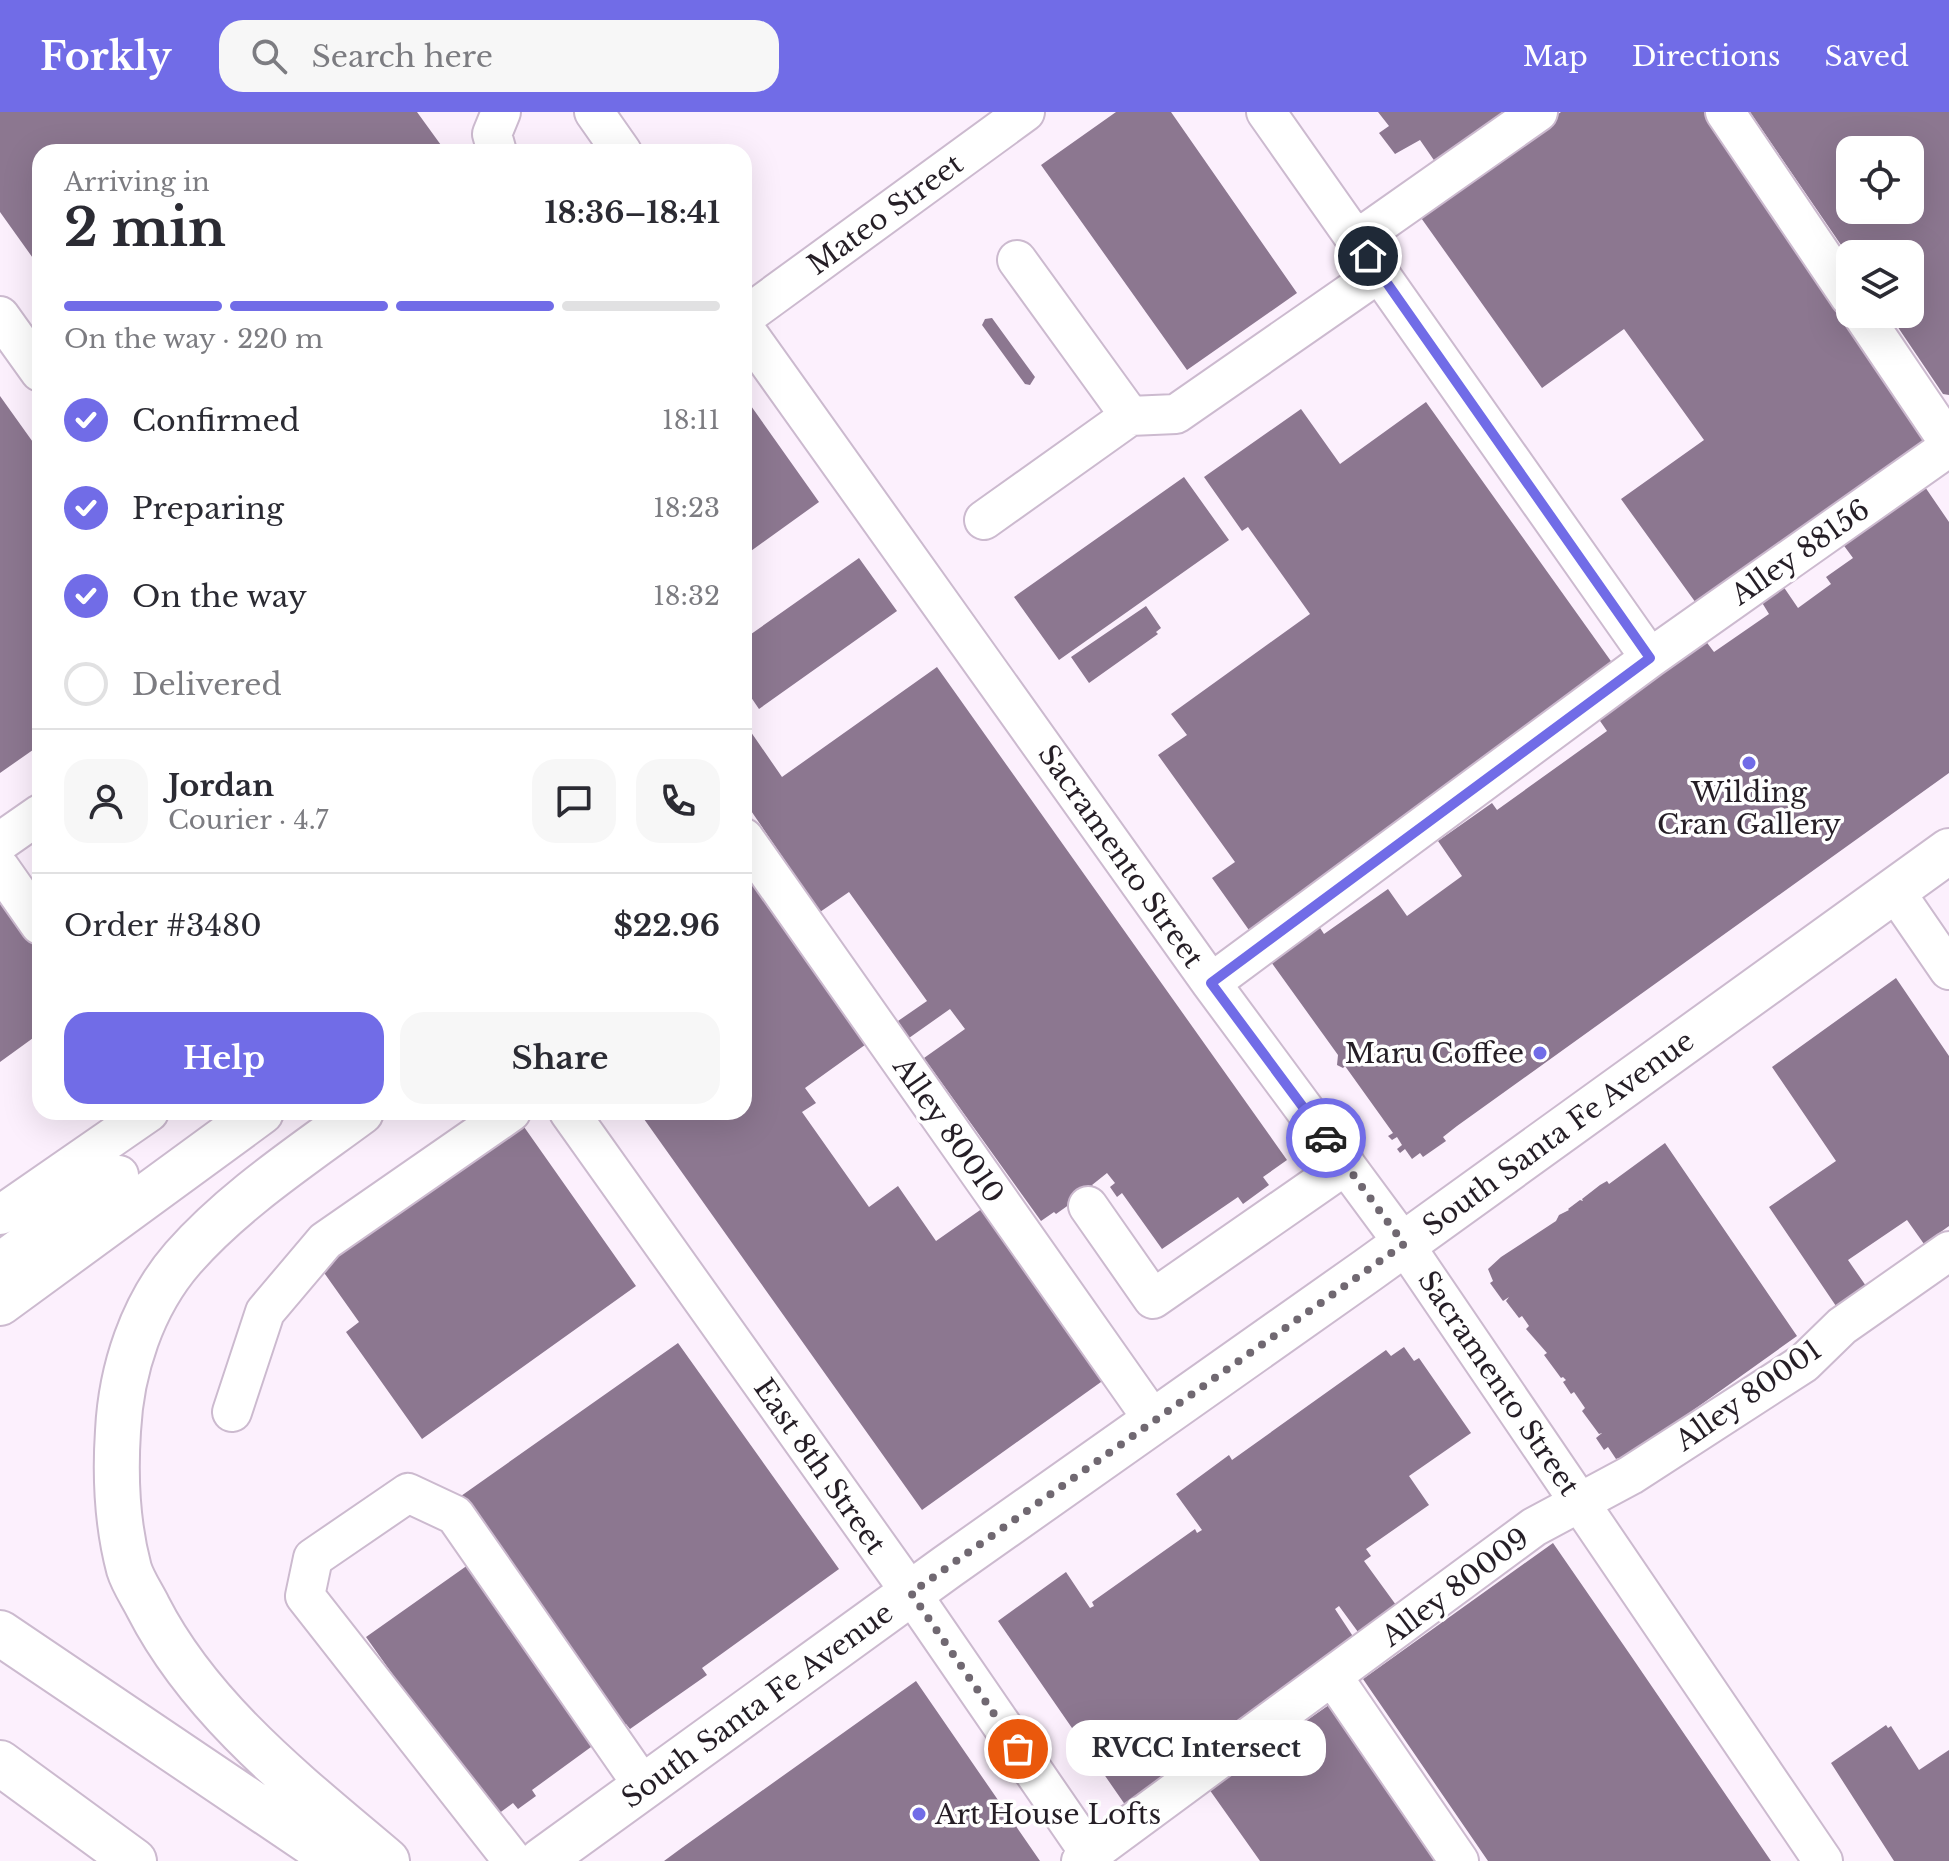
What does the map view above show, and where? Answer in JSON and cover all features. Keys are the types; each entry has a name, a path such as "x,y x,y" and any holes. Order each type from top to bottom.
{"main road":[{"name":"South Santa Fe Avenue","path":"543,1859 1949,851"},
{"path":"0,1303 250,1120"},
{"path":"350,1120 218,1223 181,1260 151,1307 130,1354 119,1399 118,1511 130,1572 160,1631 200,1688 258,1748 387,1861"},
{"path":"0,1633 338,1861"},
{"path":"0,1763 134,1861"}],"street":[{"path":"495,144 492,134 501,112"},
{"path":"594,112 616,144"},
{"name":"Mateo Street","path":"752,311 1025,112"},
{"path":"1266,112 1650,658"},
{"path":"1356,240 1538,112"},
{"path":"1725,112 1836,276"},
{"path":"1017,260 1130,416"},
{"path":"984,520 1130,416 1176,414 1379,273"},
{"path":"0,316 32,361"},
{"path":"1871,328 1949,445"},
{"name":"Sacramento Street","path":"752,339 1211,983 1404,1244 1823,1861"},
{"name":"Alley 88156","path":"1211,983 1650,658 1949,445"},
{"path":"0,842 32,820"},
{"name":"Alley 80010","path":"752,849 1154,1421"},
{"path":"0,868 32,914"},
{"path":"1894,890 1949,970"},
{"path":"0,1215 137,1120"},
{"path":"232,1412 265,1312 325,1241 499,1120"},
{"name":"East 8th Street","path":"575,1120 911,1593 1089,1859"},
{"path":"1088,1206 1153,1299 1346,1165"},
{"path":"0,1262 119,1175"},
{"name":"Alley 80001","path":"1580,1502 1631,1475 1804,1363 1842,1326 1949,1251"},
{"path":"543,1859 305,1596 313,1558 408,1493 455,1515 644,1787"},
{"name":"Alley 80009","path":"1089,1859 1534,1527 1580,1502"},
{"path":"1333,1677 1459,1861"}],"building":[{"path":"0,112 417,112 440,144 32,144 32,257 0,212"},
{"path":"1116,112 1171,112 1297,293 1187,370 1041,165"},
{"path":"1378,112 1513,112 1438,166 1420,140 1395,154 1379,133 1389,126"},
{"path":"1561,112 1708,112 1836,298 1836,328 1857,328 1935,442 1701,610 1621,499 1704,440 1624,329 1542,388 1419,215"},
{"path":"1750,112 1949,112 1949,395 1943,394 1898,328 1924,328 1924,240 1838,240"},
{"path":"992,318 1035,377 1030,385 1025,384 982,325 985,319"},
{"path":"0,396 32,441 32,751 0,773"},
{"path":"1426,402 1618,671 1251,933 1212,878 1235,862 1158,755 1187,735 1171,714 1310,614 1248,527 1242,531 1204,477 1301,409 1340,464"},
{"path":"752,407 819,502 752,550"},
{"path":"1184,477 1229,540 1059,660 1014,597"},
{"path":"1923,484 1949,522 1949,773 1457,1126 1443,1137 1446,1141 1423,1157 1420,1153 1412,1159 1405,1149 1400,1153 1397,1149 1402,1145 1397,1137 1392,1140 1388,1136 1393,1133 1345,1066 1337,1065 1338,1055 1266,955 1315,920 1324,934 1388,889 1407,916 1462,876 1438,841 1492,803 1497,810 1607,731 1598,718 1705,640 1714,652 1769,614 1761,601 1783,586 1798,608 1831,584 1826,577 1853,558 1842,543"},
{"path":"859,558 897,611 759,709 752,699 752,633"},
{"path":"1146,606 1161,628 1156,632 1158,634 1089,683 1071,657"},
{"path":"937,667 1287,1160 1263,1177 1269,1185 1243,1204 1238,1197 1162,1249 1122,1193 1117,1197 1110,1187 1115,1183 1107,1173 1092,1185 1094,1187 1041,1221 924,1058 965,1029 950,1009 909,1038 898,1021 927,1001 849,892 820,912 752,812 752,734 782,777"},
{"path":"752,862 876,1037 805,1088 816,1103 802,1112 869,1207 898,1186 936,1241 993,1201 1115,1372 922,1510 645,1120 752,1120"},
{"path":"3,898 32,939 32,1039 0,1062 0,900"},
{"path":"1896,978 1949,1056 1949,1226 1924,1244 1907,1220 1848,1260 1866,1286 1836,1306 1769,1207 1836,1161 1772,1067"},
{"path":"522,1124 636,1286 422,1439 346,1332 359,1322 320,1267"},
{"path":"1665,1143 1797,1336 1685,1416 1687,1419 1622,1462 1608,1447 1604,1450 1596,1438 1602,1433 1599,1434 1582,1411 1585,1408 1574,1392 1571,1394 1563,1382 1566,1380 1561,1378 1544,1355 1547,1353 1526,1329 1529,1326 1522,1316 1519,1318 1506,1301 1509,1297 1503,1301 1490,1283 1493,1281 1488,1269 1556,1221 1559,1215 1583,1201 1600,1185 1607,1181 1609,1184"},
{"path":"678,1343 839,1569 702,1668 707,1675 630,1729 626,1724 624,1726 516,1574 518,1572 501,1548 461,1496"},
{"path":"1404,1347 1414,1361 1419,1358 1471,1433 1409,1476 1429,1505 1366,1549 1371,1556 1364,1561 1396,1605 1358,1632 1339,1606 1335,1609 1358,1644 1128,1809 998,1621 1066,1572 1090,1608 1094,1606 1092,1602 1195,1529 1197,1533 1202,1530 1176,1494 1229,1455 1232,1460 1386,1350 1391,1356"},
{"path":"1553,1543 1771,1861 1488,1861 1363,1679"},
{"path":"475,1560 602,1739 532,1790 536,1796 518,1809 513,1803 494,1817 366,1637"},
{"name":"Art House Lofts","path":"916,1681 1040,1861 664,1861 683,1847"},
{"path":"1336,1700 1446,1861 1260,1861 1209,1789"},
{"path":"1886,1725 1888,1728 1891,1726 1919,1770 1949,1750 1949,1861 1894,1861 1831,1763"}],"way so far":[{"path":"1018,1749 911,1593 1404,1244 1326,1138"}],"place":[{"name":"Wilding Cran Gallery","path":"1749,763"},
{"name":"Maru Coffee","path":"1540,1053"},
{"name":"RVCC Intersect","path":"1018,1749"},
{"name":"Art House Lofts","path":"919,1814"}],"route":[{"path":"1326,1138 1211,983 1650,658 1368,256"}]}
